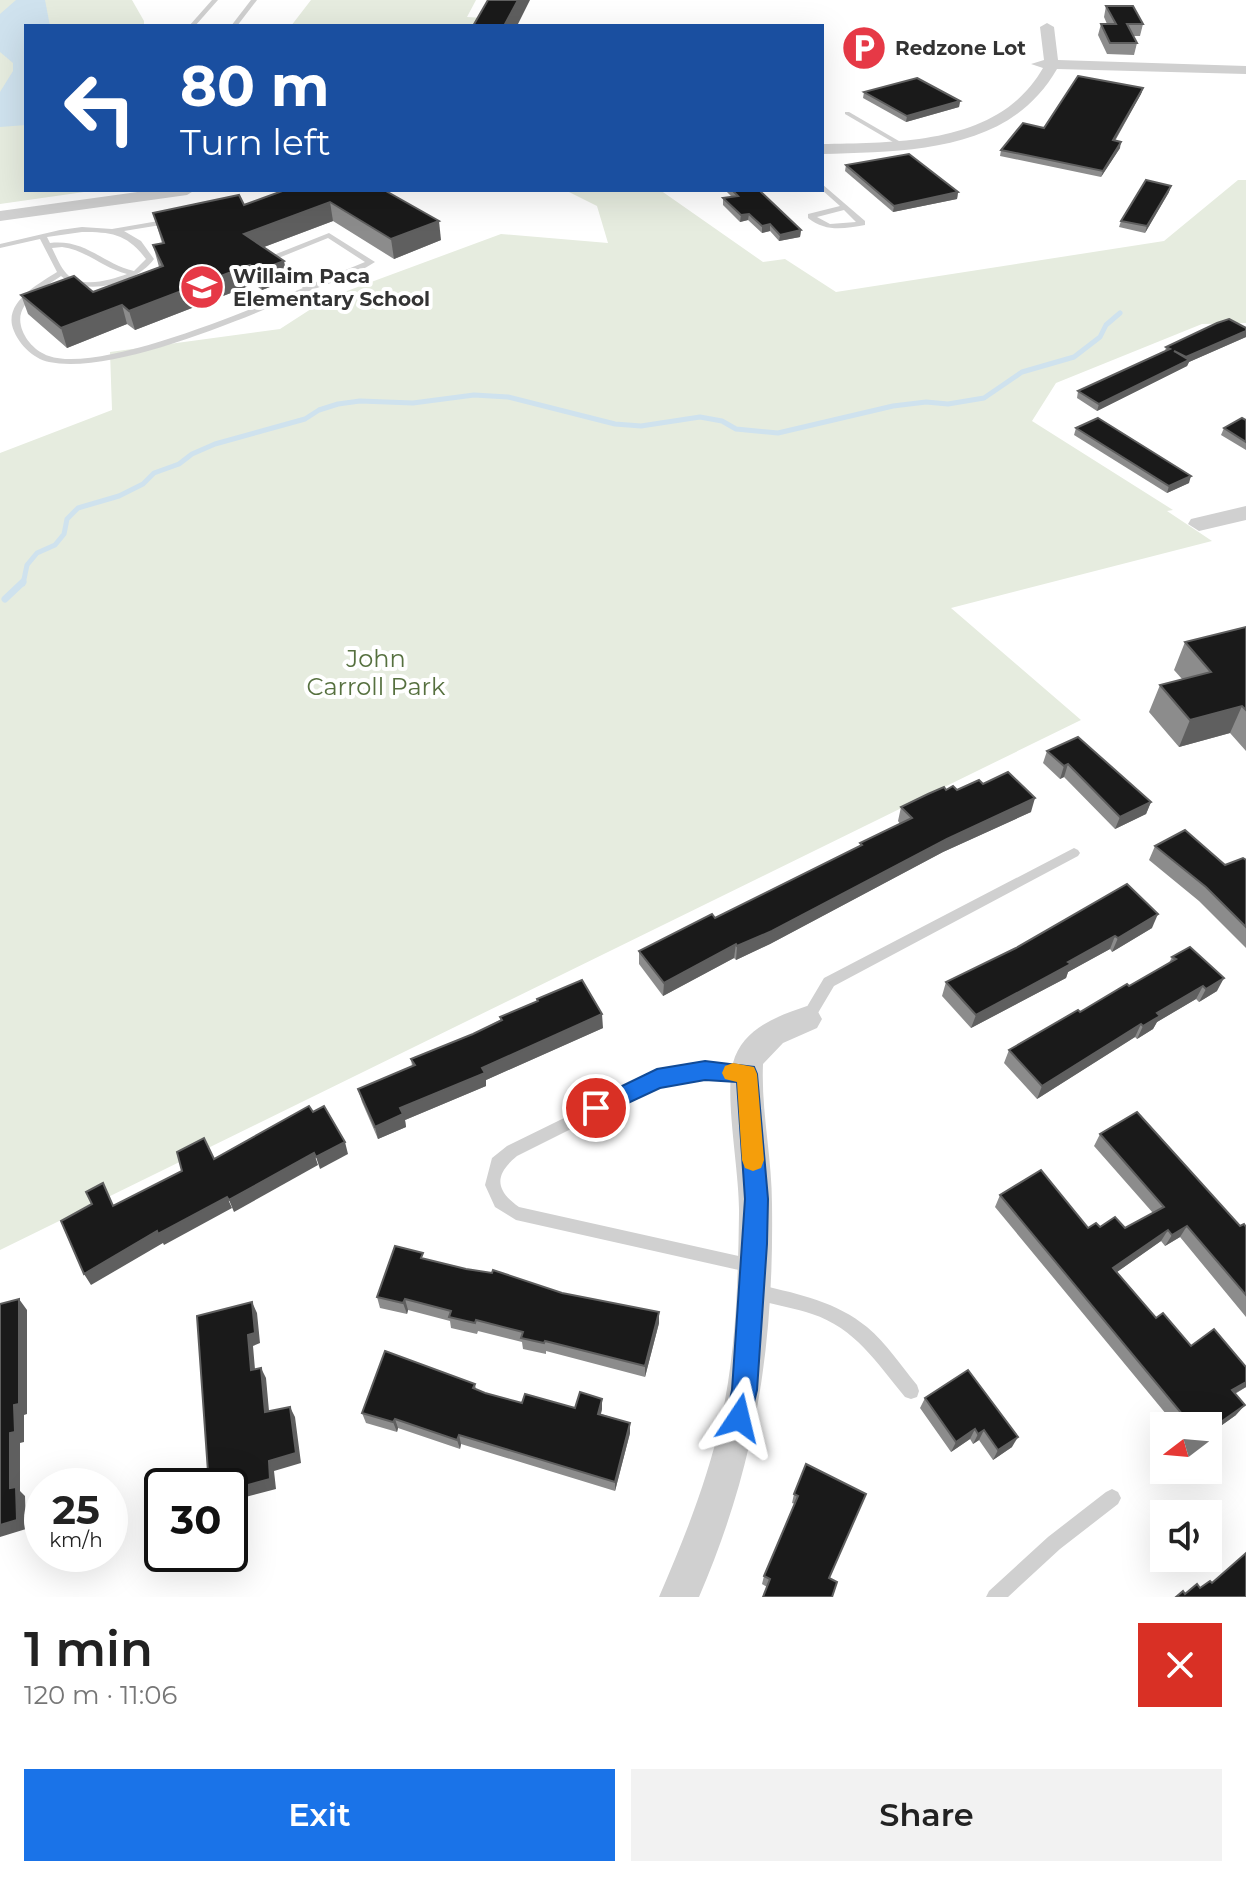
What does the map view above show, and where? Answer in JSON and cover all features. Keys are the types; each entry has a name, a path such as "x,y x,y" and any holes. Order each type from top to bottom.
{"street":[{"path":"824,149 930,142 990,125 1029,99 1052,65 1047,27"},
{"path":"1036,64 1246,70"},
{"path":"0,216 173,192"},
{"path":"1199,524 1246,513"},
{"path":"679,1597 698,1554 733,1447 745,1390 754,1279 756,1199 747,1074 754,1051 764,1039 777,1028 807,1019"}],"lane":[{"path":"194,24 215,0"},
{"path":"236,24 254,0"},
{"path":"847,113 900,144"},
{"path":"824,188 845,207 862,223 833,229 822,227 811,216 845,207"},
{"path":"110,231 186,219"},
{"path":"0,246 45,241 98,228 122,234 144,247 150,259 136,274 114,281 78,282 68,279 62,272 45,241"},
{"path":"62,272 18,303 13,316 16,330 27,345 53,361 112,357 148,347 308,288 371,262 329,235 270,258 308,288"},
{"path":"45,241 78,245 108,267 136,274"},
{"path":"807,1019 829,982 1074,853"},
{"path":"747,1074 705,1071 657,1079 512,1151 497,1163 492,1185 500,1202 516,1213 754,1279 832,1314 862,1333 911,1391"},
{"path":"995,1597 1054,1543 1112,1498"}],"green space":[{"path":"0,0 132,0 144,24 24,24 24,192 84,192 0,204"},
{"path":"311,0 476,0 467,17 485,18 482,24 293,24"},
{"name":"John Carroll Park","path":"1238,180 1246,180 1246,323 1202,324 1056,383 1032,421 1173,510 1167,511 1212,541 951,608 1081,720 0,1250 0,453 112,410 110,352 280,329 328,298 501,234 608,243 597,206 569,192 663,192 763,262 785,259 836,292 1164,241"}],"water":[{"path":"16,0 45,0 50,24 24,24 24,125 0,127 0,92 13,71 13,63 0,52 0,14"}],"building":[{"path":"488,0 518,0 505,24 474,24"},
{"path":"1106,6 1133,6 1143,24 1127,24 1137,43 1110,43 1101,24 1116,24"},
{"path":"1078,76 1143,88 1113,140 1121,142 1103,171 1001,150 1023,123 1044,128"},
{"path":"917,78 960,101 907,116 864,92"},
{"path":"909,154 958,192 894,206 846,165"},
{"path":"1146,180 1171,186 1147,226 1121,221"},
{"path":"280,192 388,192 439,221 391,239 330,202 244,234 284,261 258,271 250,265 129,311 122,305 61,328 21,295 74,276 93,292 163,266 153,245 164,243 153,213 239,195 244,205"},
{"path":"734,192 761,192 801,230 780,235 770,224 762,226 749,214 741,215 723,198 738,196"},
{"path":"1229,319 1246,328 1246,331 1186,357 1174,351 1189,360 1099,404 1078,391 1170,349 1166,347"},
{"path":"1098,418 1191,476 1169,486 1076,428"},
{"path":"1242,418 1246,420 1246,442 1224,428"},
{"path":"1246,627 1246,710 1242,706 1190,720 1160,685 1211,672 1185,642"},
{"path":"1078,737 1151,802 1120,817 1068,764 1064,766 1047,751"},
{"path":"1008,772 1035,798 947,839 772,931 736,944 664,983 639,951 712,914 715,918 912,818 901,807 944,787 946,790 953,786 957,790 979,780 983,784"},
{"path":"1185,830 1225,865 1243,858 1246,860 1246,927 1206,887 1155,846"},
{"path":"1127,884 1158,914 1068,962 1071,964 976,1015 946,982 1016,948"},
{"path":"1190,947 1224,978 1206,989 1203,986 1157,1013 1160,1016 1143,1026 1141,1024 1042,1086 1009,1050 1078,1010 1080,1012 1127,984 1129,986 1176,959 1172,957"},
{"path":"582,980 602,1014 482,1068 485,1073 400,1108 403,1114 375,1127 358,1089 415,1065 411,1059 473,1034 502,1020 500,1017"},
{"path":"309,1106 313,1112 324,1106 345,1142 316,1157 314,1153 229,1200 227,1197 158,1234 157,1231 84,1274 61,1221 92,1204 86,1192 103,1183 113,1206 182,1171 177,1152 204,1138 214,1159"},
{"path":"1137,1112 1240,1226 1244,1224 1246,1227 1246,1295 1187,1226 1172,1235 1168,1230 1113,1268 1156,1318 1163,1313 1191,1346 1214,1329 1246,1367 1246,1382 1232,1390 1245,1405 1222,1421 1222,1412 1180,1412 1000,1195 1041,1170 1088,1228 1096,1223 1100,1227 1115,1217 1125,1228 1164,1207 1100,1134"},
{"path":"395,1246 423,1253 421,1258 466,1269 492,1273 493,1270 562,1293 659,1312 645,1366 521,1338 523,1332 476,1320 475,1323 449,1317 451,1311 405,1299 403,1303 377,1297"},
{"path":"19,1299 19,1404 14,1405 15,1432 10,1433 10,1488 16,1487 17,1520 0,1525 0,1304"},
{"path":"252,1302 255,1333 248,1335 251,1370 261,1368 265,1412 290,1407 296,1453 269,1461 270,1479 248,1485 248,1468 208,1468 197,1316"},
{"path":"385,1351 475,1384 473,1388 485,1393 522,1403 525,1394 575,1408 580,1392 602,1399 598,1414 630,1423 615,1482 459,1435 457,1440 395,1419 393,1422 362,1413"},
{"path":"968,1370 1018,1437 998,1450 984,1430 978,1434 975,1429 956,1442 925,1398"},
{"path":"806,1464 866,1494 829,1578 837,1582 832,1597 763,1597 770,1579 764,1576 798,1496 794,1494"},
{"path":"1246,1553 1246,1597 1176,1597 1197,1584 1200,1588 1210,1581 1212,1583"}],"waterway":[{"path":"23,584 27,565 37,553 55,545 64,534 67,519 78,508 119,496 143,484 154,473 179,464 192,454 215,444 305,419 319,410 338,404 360,401 413,403 474,395 508,397 615,424 641,426 700,417 722,421 736,429 778,433 893,406 926,402 948,404 984,398 1022,372 1074,357 1100,337 1106,325 1120,313"},
{"path":"5,599 23,582"}],"slow traffic":[{"path":"733,1073 747,1074 753,1160"}],"place":[{"name":"Redzone Lot","path":"864,48"},
{"name":"Willaim Paca Elementary School","path":"202,287"}],"route":[{"path":"596,1108 657,1079 705,1071 747,1074 756,1199 755,1267 745,1390 739,1418"}]}
